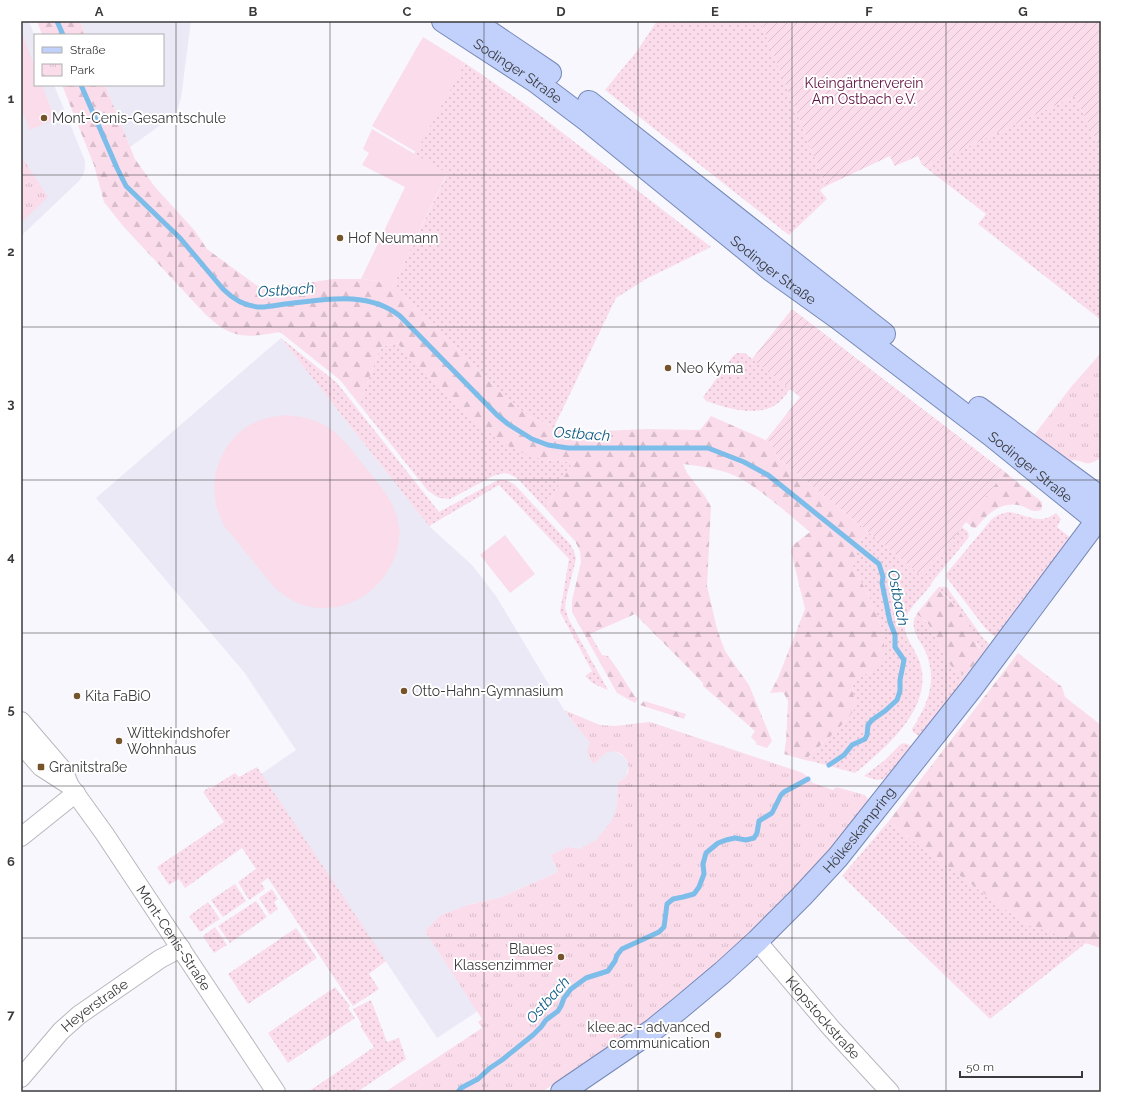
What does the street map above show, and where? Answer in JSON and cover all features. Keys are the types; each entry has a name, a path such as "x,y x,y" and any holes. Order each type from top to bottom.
{"main road":[{"name":"Sodinger Straße","path":"443,21 534,81 588,121 771,270 838,318 1100,520"},
{"name":"Sodinger Straße","path":"473,21 544,69 598,109 777,249 857,314 974,404 1101,498"},
{"name":"Hölkeskampring","path":"562,1092 652,1030 723,972 757,941 802,896 838,857 998,655 1100,520"}],"street":[{"name":"Mont-Cenis-Straße","path":"21,721 63,770 73,789 104,833 276,1092"},
{"name":"Mont-Cenis-Straße","path":"21,744 41,767 73,789"},
{"path":"21,838 73,789"},
{"name":"Klopstockstraße","path":"757,941 831,1028 890,1092"},
{"name":"Heyerstraße","path":"21,1078 61,1031 79,1015 160,959 181,948"}],"shaded area":[{"name":"Mont-Cenis-Gesamtschule","path":"21,21 29,21 34,34 34,86 54,86 85,161 85,167 84,173 79,181 21,236"},
{"path":"80,21 191,21 181,98 176,114 130,147 105,86 164,86 164,34 86,34"},
{"name":"Otto-Hahn-Gymnasium","path":"281,338 429,526 472,565 496,596 564,710 590,743 597,762 601,756 610,751 615,751 624,757 629,765 626,776 618,782 617,811 610,826 598,837 599,839 579,849 551,855 558,872 502,897 468,905 425,931 478,1011 437,1038 261,774 296,750 244,672 96,498"}],"green space":[{"path":"37,21 80,21 86,34 42,34"},
{"path":"657,21 760,21 826,186 820,190 827,199 789,235 605,90 637,51"},
{"name":"Kleingärtnerverein Am Ostbach e.V.","path":"760,21 1101,21 1101,151 1075,96 925,167 922,165 918,156 895,166 890,156 826,186"},
{"path":"21,31 34,64 34,86 42,86 55,119 30,130 21,109"},
{"path":"423,37 465,63 416,152 372,126"},
{"path":"465,63 529,107 711,247 646,279 616,298 554,427 529,416 509,401 406,298 392,288 447,174 414,154"},
{"path":"62,86 105,86 135,159 155,187 195,231 207,249 256,285 266,289 333,279 361,279 378,281 395,289 406,298 509,401 529,416 554,427 582,432 647,429 700,430 711,416 770,442 778,458 868,532 857,545 853,567 869,596 884,634 884,655 876,671 861,676 854,682 852,689 855,706 851,714 805,760 784,754 788,701 783,692 770,693 778,678 805,609 791,551 793,545 810,532 772,500 751,485 731,474 701,466 683,464 687,473 705,496 711,507 707,586 717,629 725,651 749,685 772,741 767,748 755,744 757,743 751,737 755,731 703,686 703,683 635,614 590,634 602,655 608,656 635,697 638,698 635,703 617,693 572,612 572,601 581,562 580,551 575,541 545,508 573,462 543,460 527,455 505,444 470,419 397,343 381,347 359,404 340,380 280,332 247,336 227,331 205,314 123,226 104,202 94,165"},
{"path":"1075,96 1101,151 1101,320 978,224 986,214 925,167"},
{"path":"372,129 447,173 392,288 378,281 361,279 405,187 362,165 369,153 363,149"},
{"path":"21,156 48,197 21,223"},
{"path":"792,309 1005,472 923,577 778,458 770,442 766,440 800,397 752,359"},
{"path":"281,338 337,383 439,512 498,480 507,480 515,485 570,544 576,559 565,608 569,620 608,690 594,684 585,676 592,671 560,612 569,559 499,485 429,526"},
{"path":"397,343 470,419 543,460 573,462 545,508 517,478 505,473 493,476 450,499 439,498 428,491 359,404 381,347"},
{"path":"737,353 746,354 790,389 784,397 772,407 756,411 739,410 706,401 703,397 733,356"},
{"path":"1101,353 1101,459 1100,458 1090,463 1074,460 1070,461 1034,435 1071,387"},
{"path":"285,415 321,423 337,434 379,484 394,508 399,526 399,542 395,558 382,579 373,589 350,603 337,607 323,608 295,602 287,597 275,588 225,527 221,519 214,492 215,480 221,458 227,447 234,438 253,423"},
{"path":"1005,472 1042,502 1041,510 1034,511 1015,505 1002,506 985,517 976,528 973,528 966,522"},
{"path":"1008,512 1038,519 1050,517 1056,513 1061,519 1057,527 1071,538 995,637 985,628 947,578 946,574 992,519 998,515"},
{"path":"962,527 968,532 969,537 913,606 905,621 907,637 920,663 922,680 920,696 904,726 880,752 855,773 805,760 851,714 855,706 852,689 854,682 864,675 876,671 884,634 869,596 853,567 857,545 868,532 923,577"},
{"path":"505,535 535,574 510,593 480,555"},
{"path":"939,587 946,587 948,589 983,638 989,644 983,653 950,599 937,589"},
{"path":"937,589 955,606 965,619 977,640 976,643 983,653 966,675 953,668 948,662 932,629 918,615 918,612"},
{"path":"918,612 918,615 932,629 948,662 953,668 966,675 961,682 962,683 919,736 913,732 912,729 923,710 928,697 931,676 927,655 914,629 915,618"},
{"path":"1018,653 1062,687 1065,697 1101,725 1101,948 1025,924 888,822"},
{"path":"644,701 686,714 684,719 640,705"},
{"path":"564,710 600,725 615,726 650,722 803,773 813,783 833,790 836,787 865,795 868,799 868,804 818,863 769,915 711,967 638,1027 542,1092 385,1092 482,1028 478,1022 482,1019 425,931 441,915 468,905 502,897 558,872 551,855 568,847 579,849 598,839 616,812 618,782 625,777 628,770 628,763 619,753 612,751 604,754 597,762 592,763 587,751 590,743"},
{"path":"904,743 912,746 888,776 884,779 877,780 864,776 885,760 901,744"},
{"path":"257,767 386,961 369,974 379,989 353,1006 268,878 261,883 265,889 249,900 238,882 256,869 242,848 185,888 179,879 169,885 157,867 224,822 203,792 209,787 211,788 235,773 239,777"},
{"path":"888,822 1025,924 1086,943 990,1019 842,876"},
{"path":"235,884 246,901 223,917 211,900"},
{"path":"272,889 278,899 274,902 278,909 270,915 259,898"},
{"path":"256,901 267,917 230,943 218,926"},
{"path":"208,902 220,919 200,932 189,916"},
{"path":"215,927 227,945 214,953 203,936"},
{"path":"296,928 317,958 248,1004 228,974"},
{"path":"335,987 350,1006 348,1008 355,1018 288,1063 268,1033"},
{"path":"371,1000 387,1042 399,1038 406,1059 357,1092 308,1092 374,1047 360,1026 362,1025 353,1009"}],"waterway":[{"name":"Ostbach","path":"57,21 63,34"},
{"name":"Ostbach","path":"81,86 126,186 180,238 223,289 235,299 255,307 329,299 344,299 359,300 387,308 400,316 497,415 508,424 532,439 548,445 568,448 708,448 744,462 768,475 879,564 883,577 882,583 890,622 895,635 895,647 904,660 900,680 900,691 897,700 868,725 865,739 852,745 844,755 829,765"},
{"name":"Ostbach","path":"458,1092 461,1088 478,1079 533,1035 546,1020 558,1011 564,998 571,989 586,978 608,971 622,949 659,932 664,927 667,904 673,899 694,894 699,887 704,874 703,864 706,853 718,843 726,840 735,838 746,840 754,838 757,833 759,821 772,813 781,795 808,779"}],"place":[{"name":"Mont-Cenis-Gesamtschule","path":"44,118"},
{"name":"Hof Neumann","path":"340,238"},
{"name":"Neo Kyma","path":"668,368"},
{"name":"Otto-Hahn-Gymnasium","path":"404,691"},
{"name":"Kita FaBiO","path":"77,696"},
{"name":"Wittekindshofer Wohnhaus","path":"119,741"},
{"name":"Granitstraße","path":"41,767"},
{"name":"Blaues Klassenzimmer","path":"561,957"},
{"name":"klee.ac - advanced communication","path":"718,1035"}]}
